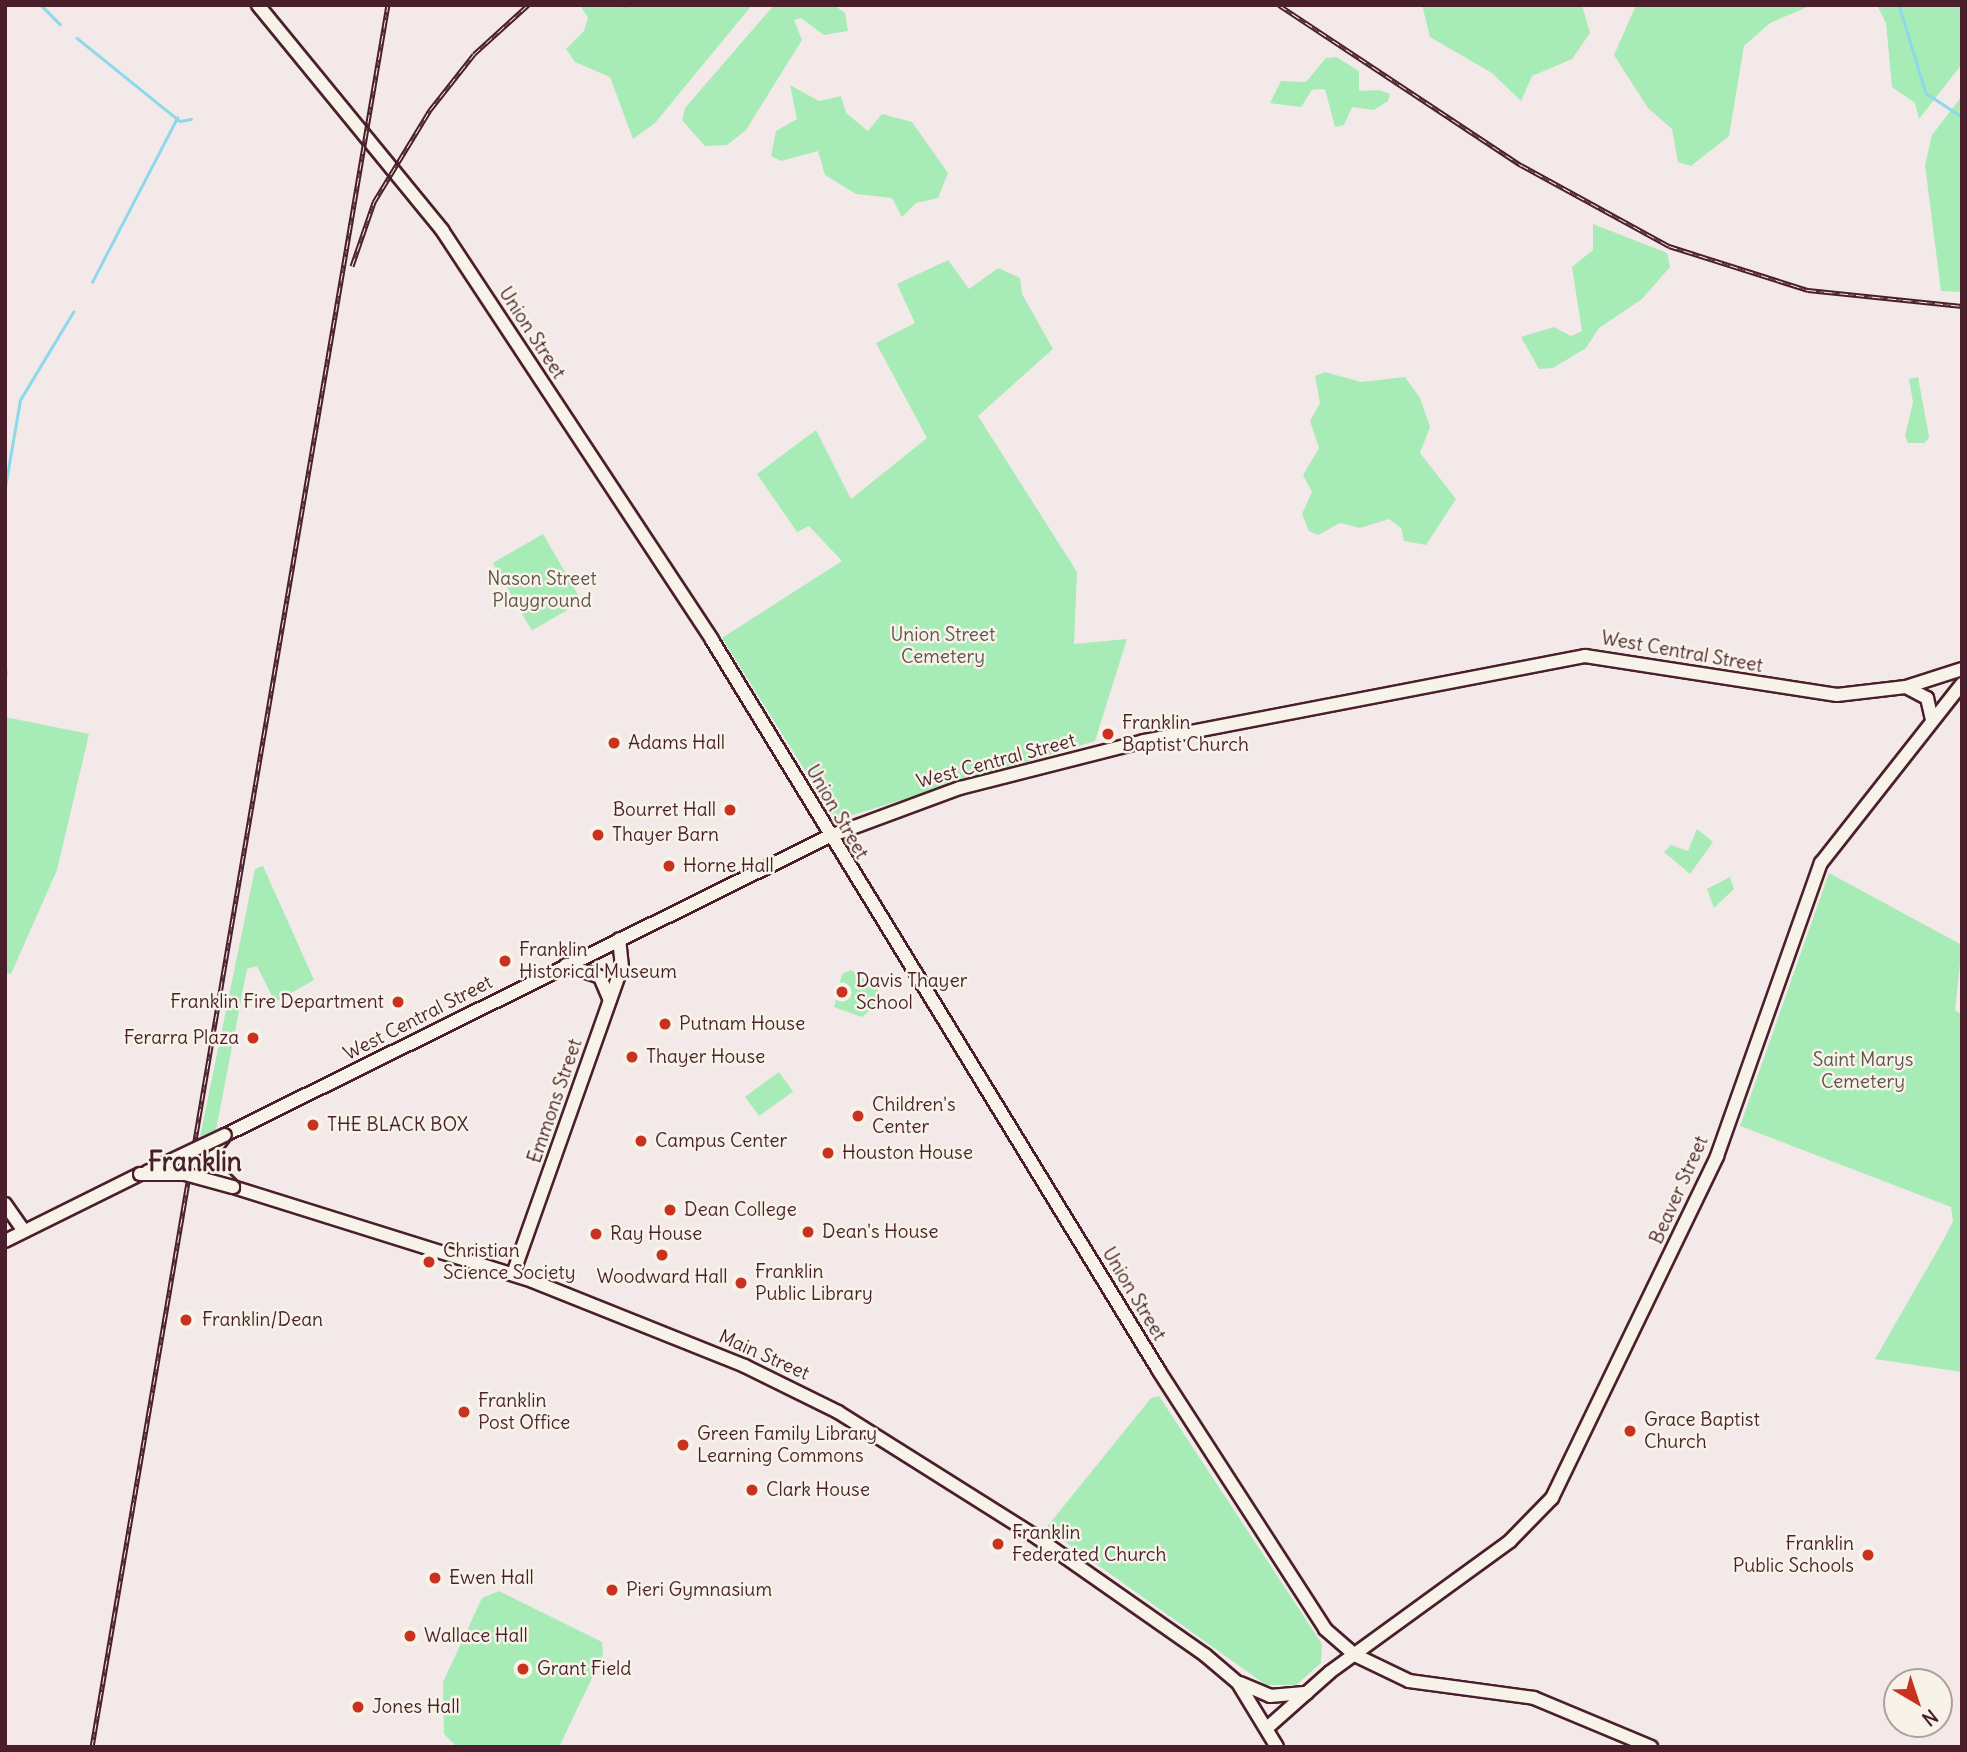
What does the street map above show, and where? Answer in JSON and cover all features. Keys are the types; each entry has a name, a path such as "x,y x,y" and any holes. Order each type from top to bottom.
{"main road":[{"name":"Union Street","path":"258,5 442,230 712,640 830,836 1306,1604 1355,1655"},
{"name":"West Central Street","path":"5,1241 830,836 952,791 1144,741 1585,656 1802,692 1906,687 1962,668"},
{"name":"Beaver Street","path":"1267,1728 1355,1655 1510,1541 1558,1488 1717,1156 1806,894 1846,829 1962,684"},
{"path":"1906,687 1927,698 1932,719"},
{"name":"Emmons Street","path":"513,1274 623,960 619,939"},
{"path":"566,965 600,977 610,1001"},
{"path":"225,1135 213,1166 233,1187"},
{"name":"Main Street","path":"140,1174 185,1174 513,1274 714,1353 838,1412 1125,1596 1238,1682 1277,1747"},
{"path":"5,1204 24,1231"},
{"path":"1355,1655 1417,1684 1534,1698 1651,1747"},
{"path":"1238,1682 1270,1696 1307,1693"}],"green space":[{"path":"580,5 752,5 655,123 633,139 610,77 575,62 566,49 584,31 588,18"},
{"path":"774,5 834,5 845,13 848,31 824,35 801,18 794,20 802,40 746,130 727,145 705,146 682,120 685,108"},
{"path":"1422,5 1582,5 1590,33 1572,59 1532,76 1521,101 1492,73 1430,37"},
{"path":"1636,5 1812,5 1770,23 1744,46 1729,136 1691,166 1678,162 1672,129 1648,108 1614,55"},
{"path":"1877,5 1962,5 1962,64 1919,119 1915,103 1892,87 1886,23"},
{"path":"1336,57 1359,71 1359,91 1379,90 1390,94 1388,101 1374,110 1352,107 1344,125 1335,127 1325,89 1312,90 1301,107 1270,103 1281,81 1306,82 1326,58"},
{"path":"790,85 819,101 841,96 846,113 868,131 882,114 912,122 948,173 938,198 916,203 902,217 892,198 856,194 825,175 818,151 781,161 771,156 776,131 797,119"},
{"path":"1962,96 1962,292 1941,291 1925,165 1932,135"},
{"path":"1593,224 1667,253 1670,267 1642,299 1599,328 1586,348 1553,368 1539,369 1521,337 1554,327 1571,336 1582,331 1572,267 1593,250"},
{"name":"Union Street Cemetery","path":"948,260 969,289 998,268 1020,278 1022,294 1053,349 978,416 1077,572 1074,644 1127,639 1095,741 836,820 722,638 842,561 809,526 797,532 757,474 816,430 851,499 927,438 876,343 915,323 897,284"},
{"path":"1325,372 1361,382 1405,377 1420,398 1430,427 1420,453 1456,499 1426,545 1404,541 1401,528 1389,519 1360,528 1340,523 1318,535 1309,531 1302,514 1312,492 1303,475 1319,448 1310,421 1320,403 1315,376"},
{"path":"1918,377 1929,437 1925,443 1908,443 1905,436 1913,402 1909,379"},
{"name":"Nason Street Playground","path":"543,534 582,602 532,631 493,563"},
{"path":"5,717 89,734 57,870 11,974 5,973"},
{"path":"1697,829 1713,842 1690,874 1664,852 1671,845 1688,851"},
{"path":"263,866 314,980 275,1002 257,966 247,969 216,1130 200,1137 255,869"},
{"name":"Saint Marys Cemetery","path":"1829,873 1962,945 1955,1010 1962,1015 1962,1372 1875,1359 1953,1221 1951,1207 1740,1126"},
{"path":"1730,877 1734,889 1714,908 1707,889"},
{"path":"851,970 878,989 876,1005 862,1017 834,1007 842,974"},
{"path":"779,1072 793,1091 759,1116 745,1097"},
{"path":"1159,1396 1322,1644 1321,1663 1296,1685 1266,1685 1046,1528 1151,1398"},
{"name":"Grant Field","path":"499,1591 602,1642 603,1655 559,1747 457,1747 444,1734 443,1682 482,1598"}],"waterway":[{"path":"41,5 60,24"},
{"path":"1899,5 1926,93 1962,117"},
{"path":"77,38 180,121 191,119"},
{"path":"92,282 177,118"},
{"path":"5,487 20,400 73,312"},
{"path":"5,659 6,675"}],"railway":[{"path":"92,1747 388,5"},
{"path":"352,266 374,202 430,110 474,54 528,5"},
{"path":"1279,5 1521,165 1669,246 1808,290 1962,306"}],"place":[{"name":"Franklin Baptist Church","path":"1108,734"},
{"name":"Adams Hall","path":"614,743"},
{"name":"Bourret Hall","path":"730,810"},
{"name":"Thayer Barn","path":"598,835"},
{"name":"Horne Hall","path":"669,866"},
{"name":"Franklin Historical Museum","path":"505,961"},
{"name":"Davis Thayer School","path":"842,992"},
{"name":"Franklin Fire Department","path":"398,1002"},
{"name":"Putnam House","path":"665,1024"},
{"name":"Ferarra Plaza","path":"253,1038"},
{"name":"Thayer House","path":"632,1057"},
{"name":"Children's Center","path":"858,1116"},
{"name":"THE BLACK BOX","path":"313,1125"},
{"name":"Campus Center","path":"641,1141"},
{"name":"Houston House","path":"828,1153"},
{"name":"Dean College","path":"670,1210"},
{"name":"Dean's House","path":"808,1232"},
{"name":"Ray House","path":"596,1234"},
{"name":"Woodward Hall","path":"662,1255"},
{"name":"Christian Science Society","path":"429,1262"},
{"name":"Franklin Public Library","path":"741,1283"},
{"name":"Franklin/Dean","path":"186,1320"},
{"name":"Franklin Post Office","path":"464,1412"},
{"name":"Grace Baptist Church","path":"1630,1431"},
{"name":"Green Family Library Learning Commons","path":"683,1445"},
{"name":"Clark House","path":"752,1490"},
{"name":"Franklin Federated Church","path":"998,1544"},
{"name":"Franklin Public Schools","path":"1868,1555"},
{"name":"Ewen Hall","path":"435,1578"},
{"name":"Pieri Gymnasium","path":"612,1590"},
{"name":"Wallace Hall","path":"410,1636"},
{"name":"Grant Field","path":"523,1669"},
{"name":"Jones Hall","path":"358,1707"}],"district":[{"name":"Franklin","path":"195,1162"}]}
